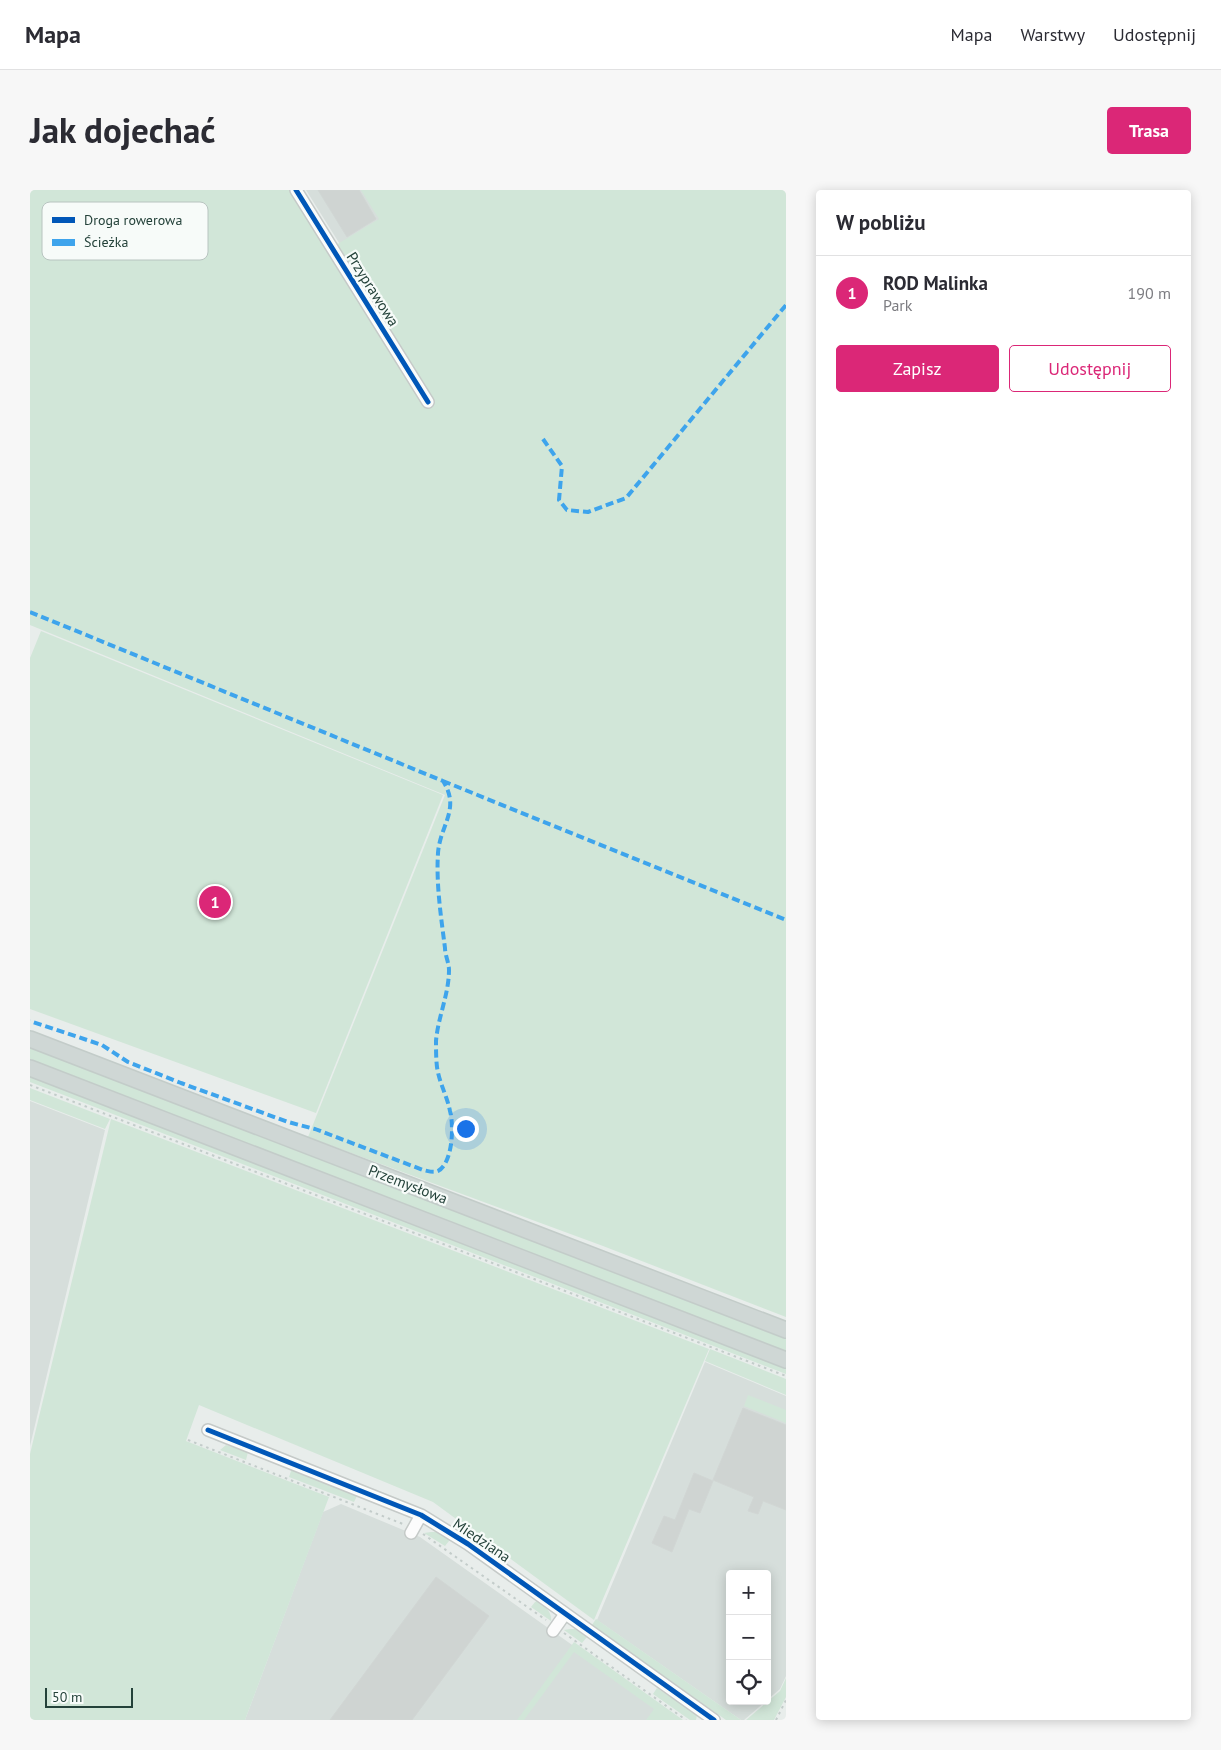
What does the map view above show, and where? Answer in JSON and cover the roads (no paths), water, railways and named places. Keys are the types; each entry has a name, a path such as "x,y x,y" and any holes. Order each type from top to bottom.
{"main road":[{"name":"Przemysłowa","path":"30,1039 786,1330"},
{"name":"Przemysłowa","path":"30,1068 786,1360"}],"street":[{"name":"Przyprawowa","path":"296,190 428,402"},
{"name":"Miedziana","path":"208,1430 396,1503 421,1515 468,1544 714,1720"},
{"path":"412,1531 421,1515"},
{"path":"554,1629 565,1614"}],"place":[{"name":"ROD Malinka","path":"215,902"}]}
